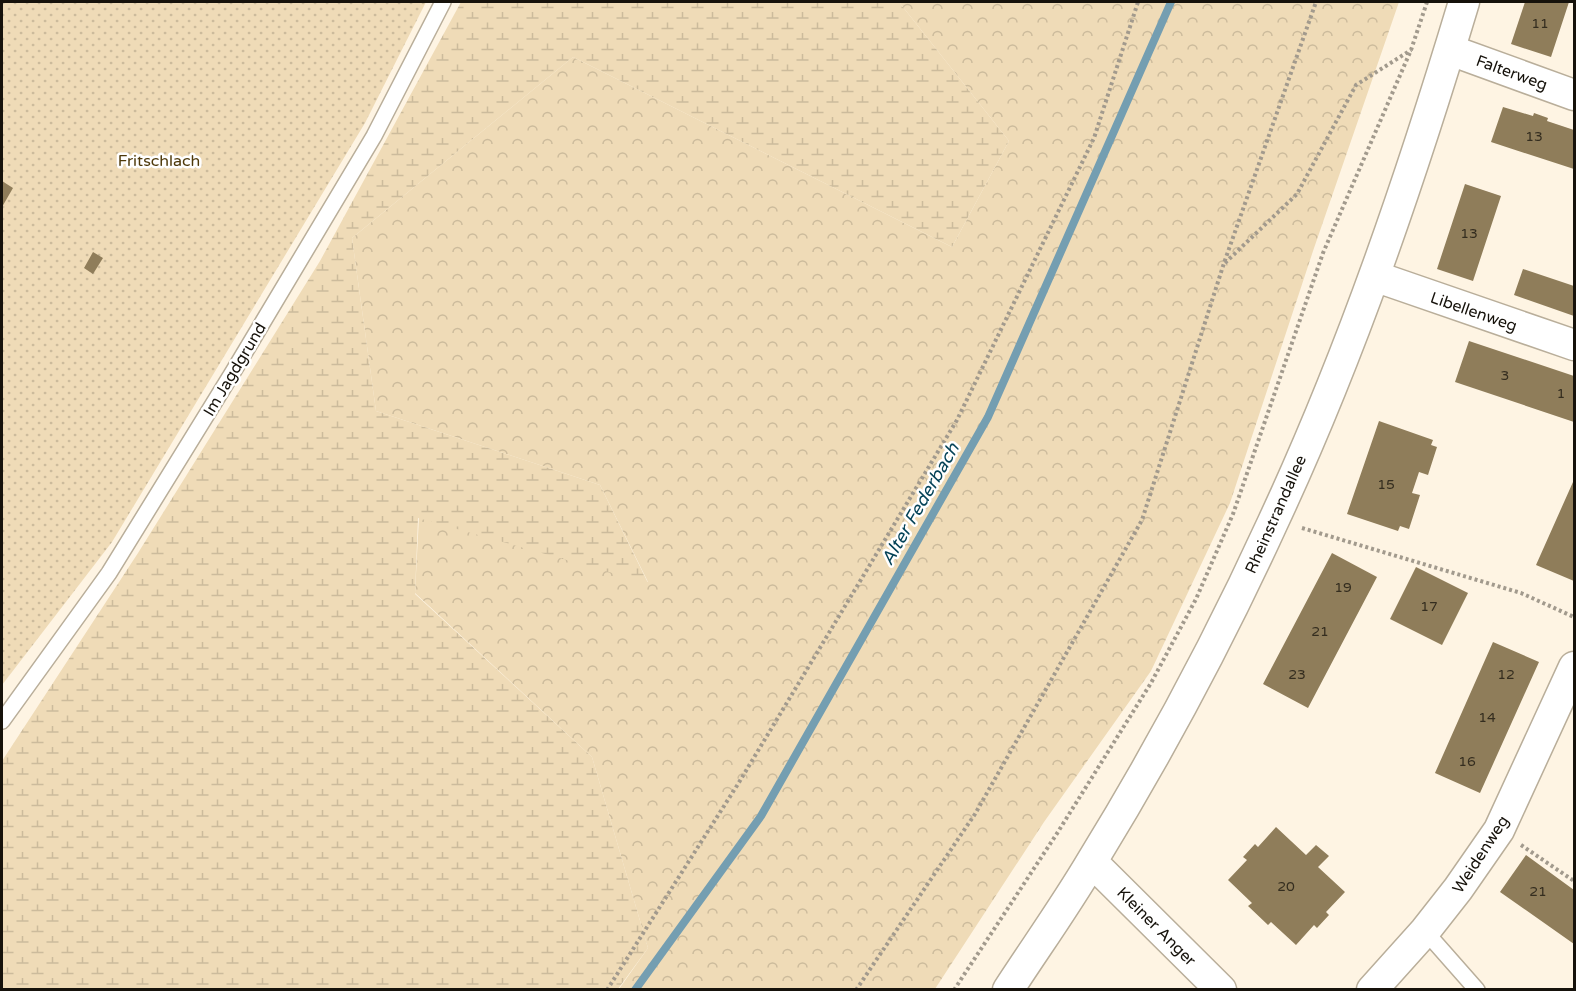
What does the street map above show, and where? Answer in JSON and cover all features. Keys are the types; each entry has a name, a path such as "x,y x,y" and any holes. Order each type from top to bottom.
{"street":[{"name":"Rheinstrandallee","path":"1008,990 1092,862 1168,729 1275,520 1374,276 1464,2"},
{"name":"Falterweg","path":"1449,50 1575,95"},
{"name":"Libellenweg","path":"1374,276 1575,345"},
{"name":"Weidenweg","path":"1372,990 1425,931 1499,830 1575,667"},
{"name":"Kleiner Anger","path":"1092,862 1221,990"}],"lane":[{"name":"Im Jagdgrund","path":"2,721 109,573 214,403 374,136 443,2"},
{"path":"1425,931 1477,990"}],"path":[{"path":"607,990 738,784 957,420 1094,138 1138,2"},
{"path":"856,990 975,814 1142,520 1224,263 1316,2"},
{"path":"954,990 1056,835 1151,682 1196,599 1233,514 1323,252 1411,50 1427,2"},
{"path":"1224,263 1297,194 1356,85 1411,50"},
{"path":"1275,520 1521,593 1575,617"},
{"path":"1499,830 1575,881"}],"green space":[{"name":"Fritschlach","path":"2,2 426,2 365,123 112,542 2,685"},
{"path":"461,2 899,2 1009,141 952,247 573,57 352,238 376,411 600,485 648,583 418,518 415,594 592,757 648,948 618,989 2,989 2,761 138,553 320,261"},
{"path":"899,2 1399,2 1313,251 1230,503 1151,671 1044,822 935,989 619,989 648,948 592,757 415,593 419,517 648,582 600,485 376,411 352,238 573,57 952,247 1009,141"}],"building":[{"path":"1525,2 1569,2 1551,57 1511,44"},
{"path":"1503,107 1533,116 1534,113 1548,118 1547,121 1574,130 1574,169 1491,142"},
{"path":"2,181 13,188 2,207"},
{"path":"1465,184 1501,196 1473,281 1437,269"},
{"path":"93,252 103,258 93,274 84,268"},
{"path":"1523,269 1574,286 1574,316 1514,295"},
{"path":"1469,341 1574,376 1574,422 1455,382"},
{"path":"1379,421 1433,440 1431,445 1437,447 1428,475 1419,472 1412,493 1420,495 1409,529 1400,526 1398,531 1347,514"},
{"path":"1574,483 1574,581 1536,565"},
{"path":"1332,553 1377,577 1308,708 1263,684"},
{"path":"1416,567 1468,593 1442,645 1390,619"},
{"path":"1493,642 1539,662 1480,793 1435,773"},
{"path":"1276,827 1306,855 1316,845 1329,856 1318,867 1345,892 1326,912 1329,915 1317,928 1314,925 1296,945 1271,922 1268,925 1248,906 1252,903 1228,880 1247,860 1243,857 1255,844 1258,847"},
{"path":"1526,855 1574,890 1574,944 1500,892"}],"waterway":[{"name":"Alter Federbach","path":"635,990 761,816 988,417 1171,2"}]}
